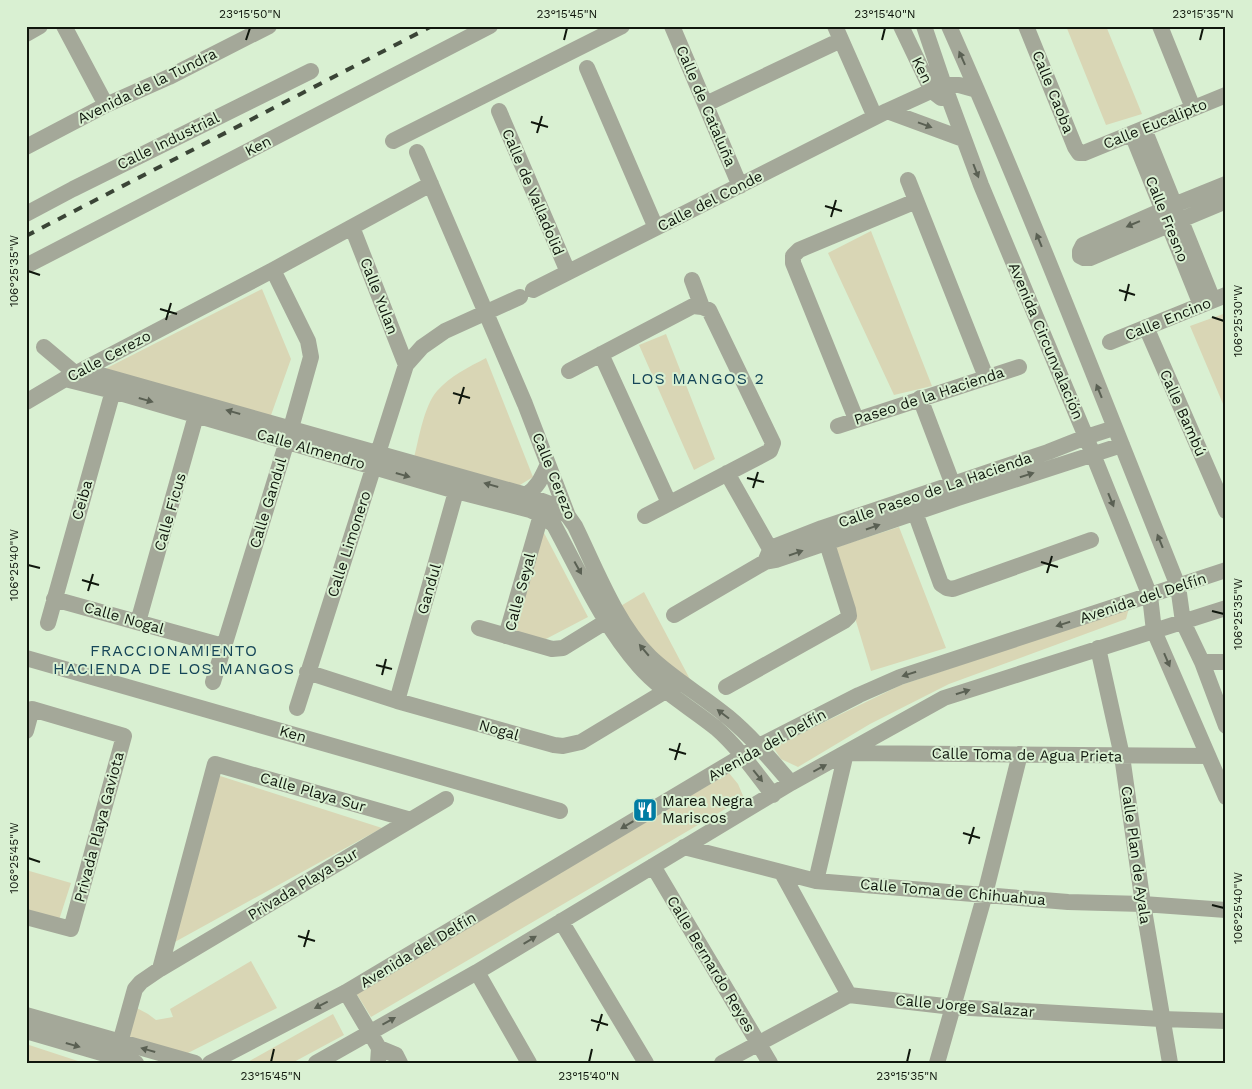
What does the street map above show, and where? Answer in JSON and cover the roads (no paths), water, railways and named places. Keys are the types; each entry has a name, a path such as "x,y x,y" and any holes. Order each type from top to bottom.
{"street":[{"path":"26,34 40,26"},
{"path":"64,26 106,105"},
{"name":"Avenida de la Tundra","path":"26,147 106,105 169,77 269,26"},
{"name":"Ken","path":"26,266 490,26"},
{"path":"392,141 622,26"},
{"name":"Calle de Cataluña","path":"672,26 740,186"},
{"name":"Ken","path":"901,26 938,88"},
{"name":"Avenida Circunvalación","path":"924,26 938,88 952,107 981,185 1150,596 1154,631 1226,797"},
{"name":"Avenida Circunvalación","path":"948,26 977,90 1178,586 1183,622 1202,662 1226,726"},
{"name":"Calle Caoba","path":"1026,26 1075,148 1079,153 1084,152"},
{"path":"1160,26 1193,108"},
{"path":"706,104 838,33 881,114 963,138"},
{"path":"587,68 656,228"},
{"name":"Calle Industrial","path":"26,214 94,178 311,71"},
{"path":"881,114 938,88 959,85 977,90"},
{"name":"Calle Eucalipto","path":"1084,152 1226,94"},
{"name":"Calle de Valladolid","path":"499,111 568,272"},
{"name":"Calle del Conde","path":"526,293 881,114"},
{"name":"Calle Fresno","path":"1138,131 1172,215 1213,300"},
{"name":"Calle Cerezo","path":"417,152 526,404 548,464 555,519 613,618 623,647 641,668 666,691 716,728 743,756"},
{"path":"908,180 986,377"},
{"name":"Calle Cerezo","path":"26,402 431,184"},
{"path":"1172,215 1226,184"},
{"path":"856,419 793,263 793,256 799,250 916,201"},
{"path":"1172,215 1226,201"},
{"name":"Calle Yulan","path":"352,227 406,365"},
{"name":"Calle Gandul","path":"213,682 311,357 308,341 274,270"},
{"path":"692,280 702,306"},
{"name":"Calle Limonero","path":"297,708 406,365 422,347 446,331 526,293"},
{"name":"Calle Encino","path":"1110,342 1213,300"},
{"path":"569,370 693,306 702,306 709,310 773,443 770,452 645,516"},
{"name":"Calle Bambú","path":"1146,328 1224,502"},
{"name":"Calle Almendro","path":"44,347 75,374 458,484 555,519 553,505 526,495 458,484"},
{"path":"601,354 669,503"},
{"name":"Paseo de la Hacienda","path":"838,426 1019,366"},
{"name":"Ceiba","path":"48,623 118,385"},
{"path":"920,398 955,491"},
{"name":"Calle Ficus","path":"138,622 198,409"},
{"name":"Calle Paseo de La Hacienda","path":"1051,460 1086,437 1114,428"},
{"name":"Calle Paseo de La Hacienda","path":"674,615 771,557 824,535 1051,460 1093,455 1122,445"},
{"path":"526,495 534,490 548,464"},
{"path":"728,473 771,557"},
{"name":"Gandul","path":"397,701 458,484"},
{"path":"913,506 941,584 953,590 1091,540"},
{"name":"Calle Seyal","path":"555,519 506,636 552,649 563,648 613,618"},
{"path":"726,687 844,621 848,616 848,610 824,535"},
{"name":"Avenida del Delfín","path":"210,1063 346,992 759,746 859,695 900,677 1226,570"},
{"name":"Calle Nogal","path":"54,599 223,646"},
{"path":"316,1063 477,972 791,783 944,698 1226,608"},
{"name":"Calle Cerezo","path":"613,618 650,657 681,683 727,716 759,746"},
{"path":"479,628 506,636"},
{"name":"Calle Plan de Ayala","path":"1098,648 1122,756 1143,904 1170,1063"},
{"name":"Ken","path":"26,658 560,811"},
{"path":"1202,662 1226,662"},
{"name":"Nogal","path":"307,672 397,701 563,746 581,742 681,683"},
{"name":"Privada Playa Gaviota","path":"26,731 32,709 124,736 70,929 26,917"},
{"name":"Avenida del Delfín","path":"759,746 791,783"},
{"path":"816,881 846,753"},
{"name":"Calle Toma de Agua Prieta","path":"846,753 1208,756"},
{"path":"937,1063 985,894 1020,754"},
{"name":"Avenida del Delfín","path":"743,756 773,795"},
{"name":"Calle Playa Sur","path":"160,969 215,764 411,820"},
{"name":"Privada Playa Sur","path":"118,1049 135,989 141,982 446,799"},
{"name":"Calle Toma de Chihuahua","path":"684,847 816,881 1068,902 1143,904 1226,910"},
{"name":"Calle Bernardo Reyes","path":"653,866 770,1063"},
{"path":"722,1063 849,995 782,873"},
{"path":"561,921 646,1063"},
{"path":"477,972 529,1063"},
{"path":"346,992 369,1032 378,1056 396,1055 400,1063"},
{"name":"Calle Jorge Salazar","path":"849,995 954,1006 1162,1019 1226,1021"},
{"path":"26,1015 118,1049 136,1063"},
{"path":"26,1031 195,1063"}],"railway":[{"path":"26,236 432,26"}],"place":[{"name":"Marea Negra Mariscos","path":"645,810"}],"district":[{"name":"LOS MANGOS 2","path":"698,378"},
{"name":"FRACCIONAMIENTO HACIENDA DE LOS MANGOS","path":"174,659"}]}
